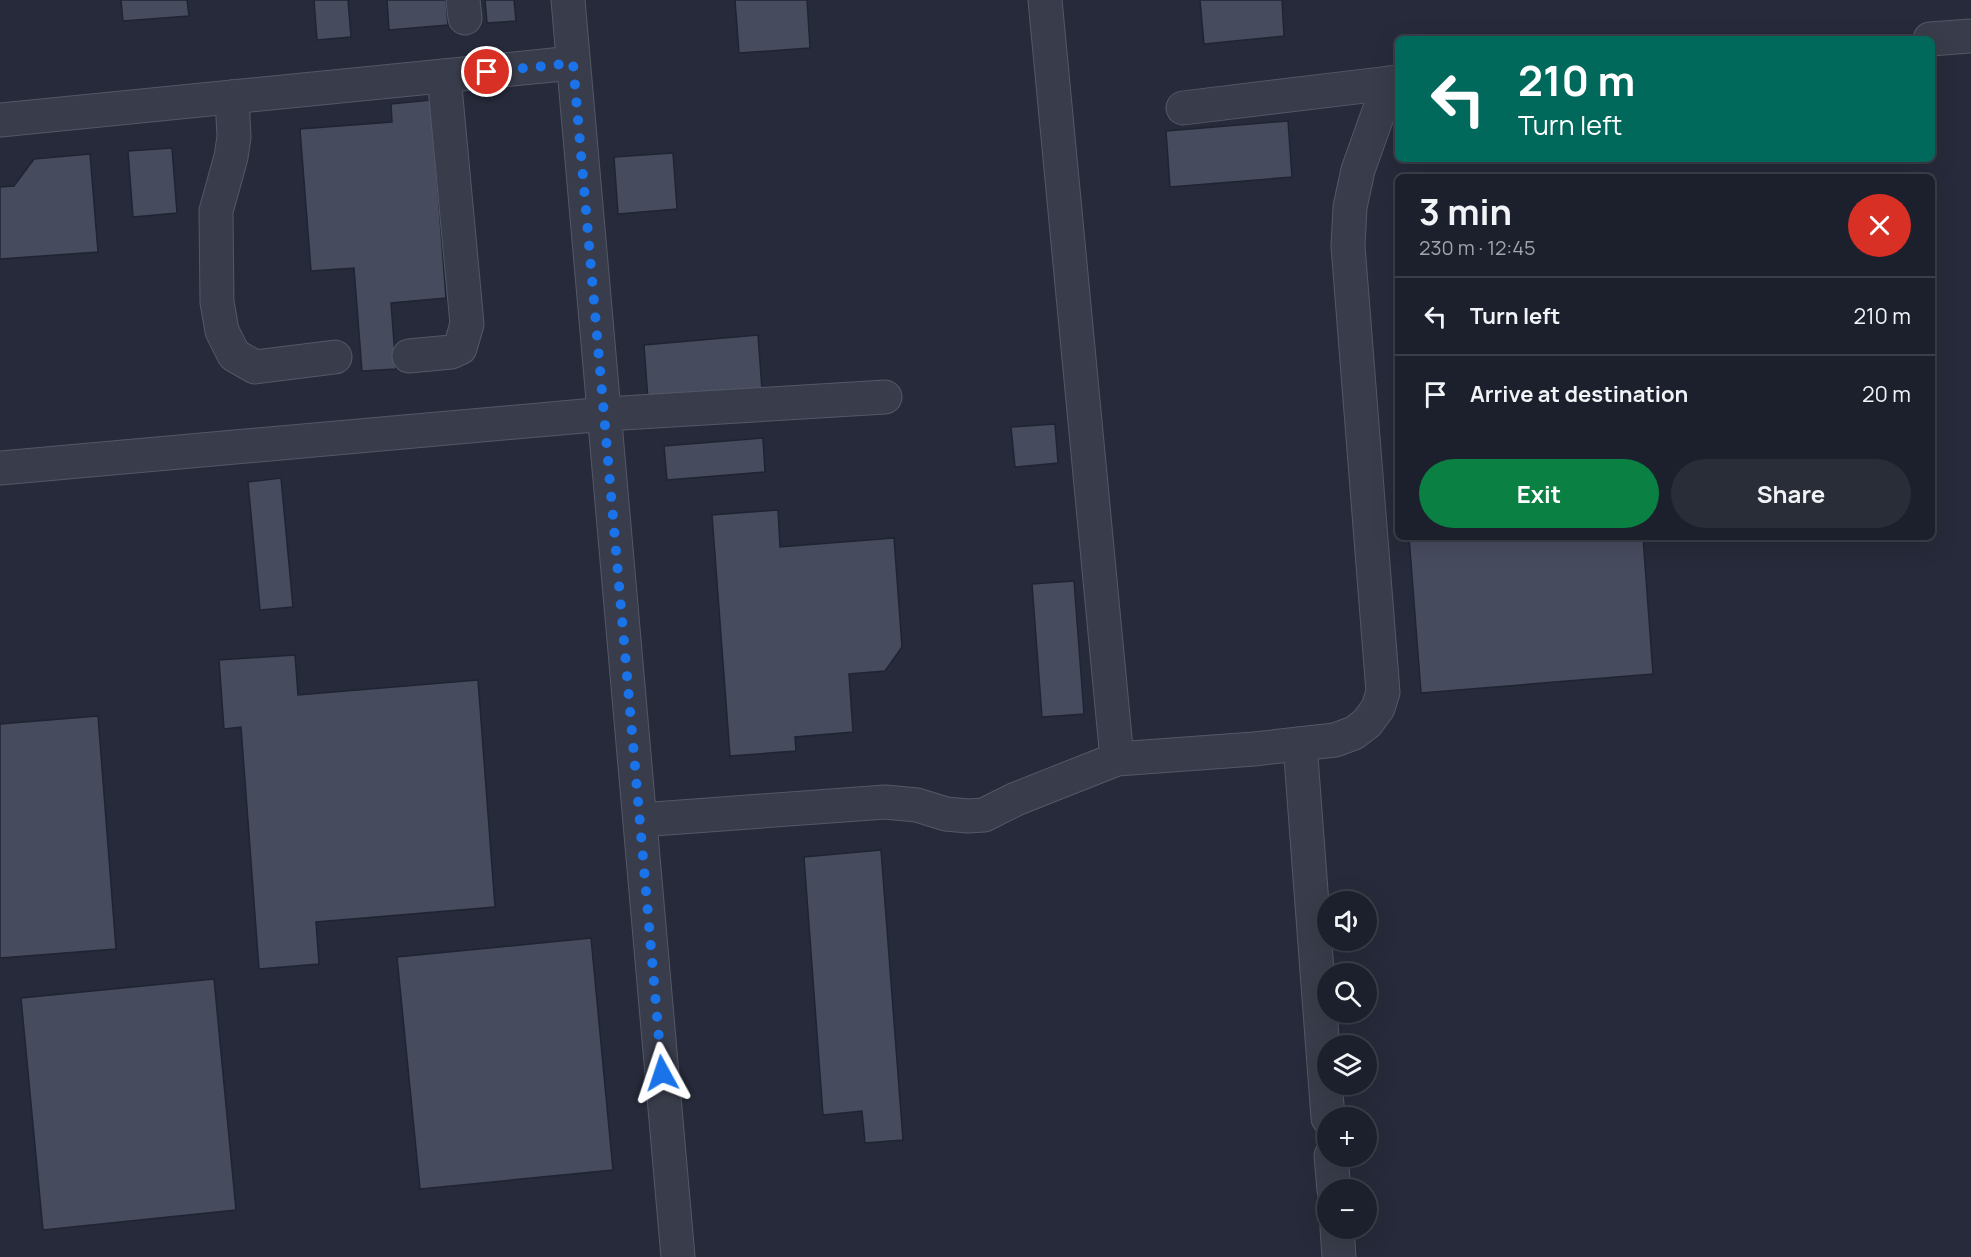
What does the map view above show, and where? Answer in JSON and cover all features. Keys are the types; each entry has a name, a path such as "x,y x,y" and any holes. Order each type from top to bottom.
{"lane":[{"path":"568,0 678,1257"},
{"path":"1045,0 1118,759"},
{"path":"1935,39 1971,36"},
{"path":"0,120 573,63"},
{"path":"409,356 460,348 467,324 444,76"},
{"path":"640,820 885,802 917,805 946,814 984,815 1016,799 1118,759 1335,740 1354,733 1367,723 1378,708 1383,692 1348,246 1350,207 1358,170 1394,83 1183,108"},
{"path":"232,97 234,137 231,157 216,211 217,302 222,331 234,355 255,367 335,357"},
{"path":"0,468 606,414 885,397"},
{"path":"1300,744 1327,1107"},
{"path":"1338,1239 1339,1257"}],"building":[{"path":"121,0 187,0 189,16 123,21"},
{"path":"314,0 348,0 351,37 317,40"},
{"path":"387,0 446,0 448,25 389,30"},
{"path":"485,0 514,0 516,21 487,23"},
{"path":"735,0 807,0 810,48 739,53"},
{"path":"1200,0 1282,0 1284,36 1204,44"},
{"path":"431,100 446,298 391,303 396,369 362,371 354,268 311,271 300,129 392,122 391,104"},
{"path":"1288,121 1292,177 1170,187 1166,131"},
{"path":"172,148 177,213 133,217 128,151"},
{"path":"673,153 677,209 618,214 614,157"},
{"path":"90,154 98,252 0,259 0,187 14,186 34,159"},
{"path":"758,335 762,390 648,400 644,345"},
{"path":"1055,424 1058,463 1015,467 1011,427"},
{"path":"763,438 765,472 667,480 664,446"},
{"path":"281,478 293,607 260,610 248,482"},
{"path":"778,510 780,547 894,538 902,647 885,671 849,674 853,732 795,737 796,751 730,756 712,515"},
{"path":"1409,540 1643,540 1653,674 1421,693"},
{"path":"1074,581 1084,714 1042,717 1032,584"},
{"path":"295,655 298,695 478,680 495,907 316,922 319,964 259,969 241,727 224,729 219,660"},
{"path":"98,716 116,949 0,958 0,724"},
{"path":"881,850 903,1140 865,1143 862,1111 823,1115 804,857"},
{"path":"591,938 613,1170 420,1189 397,957"},
{"path":"214,979 236,1210 43,1230 21,998"}],"route":[{"path":"487,72 573,63 606,414 662,1073"}]}
